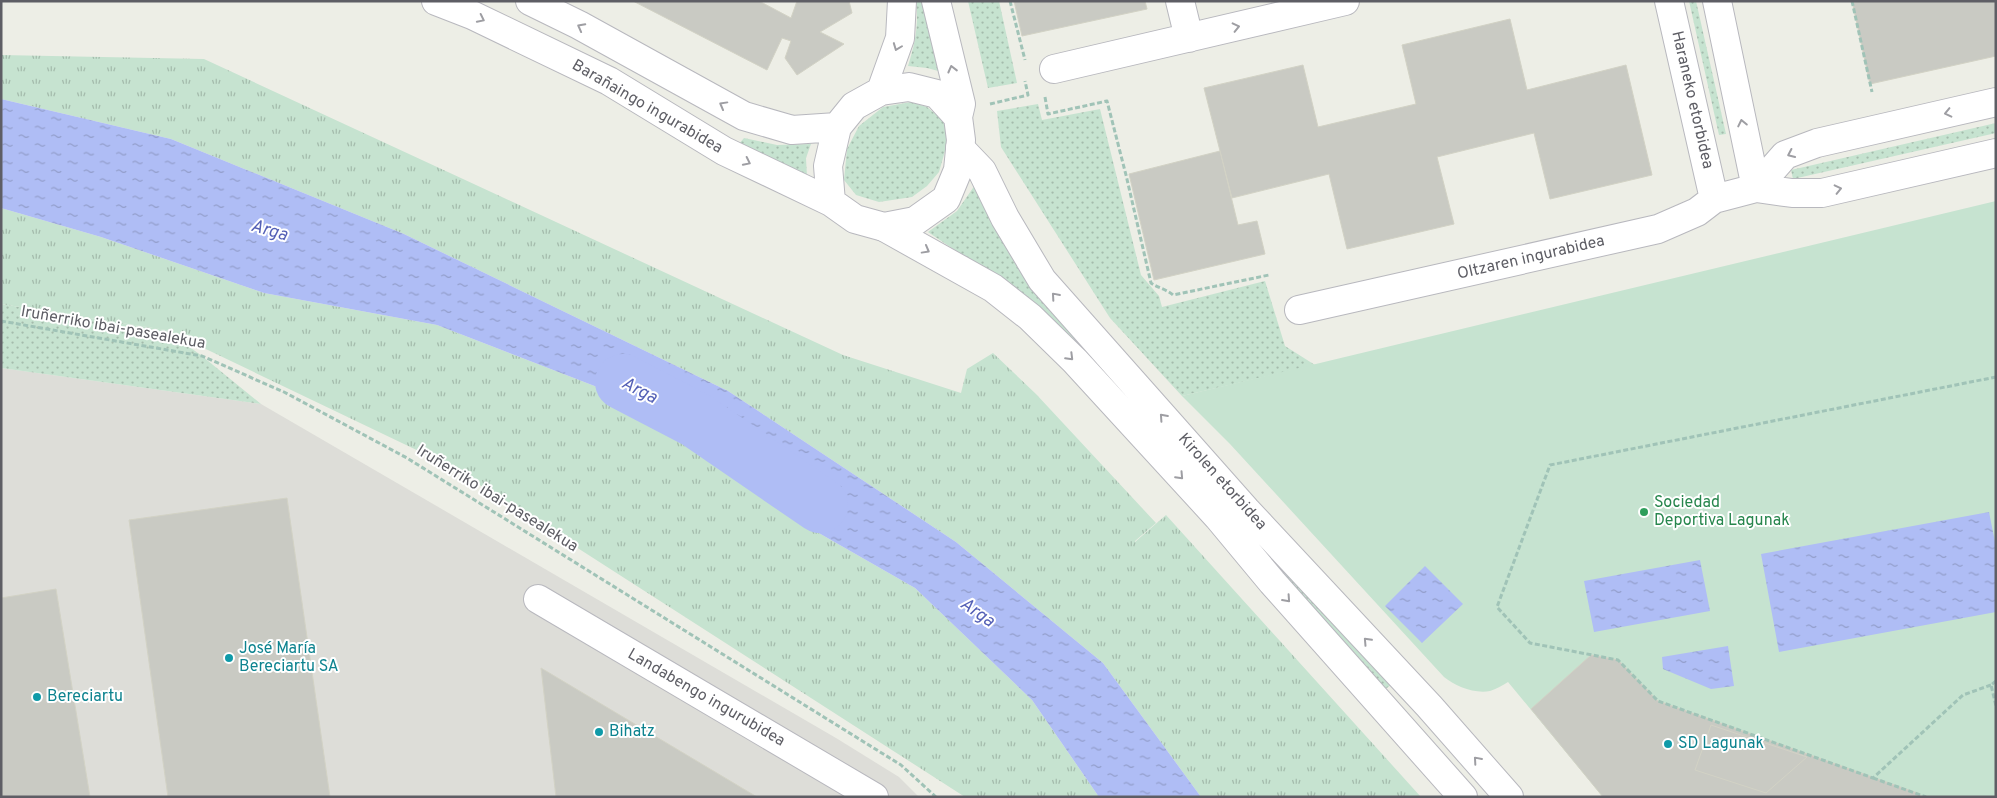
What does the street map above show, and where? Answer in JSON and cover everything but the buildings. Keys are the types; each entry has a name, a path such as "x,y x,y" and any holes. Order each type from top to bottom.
{"street":[{"name":"Barañaingo ingurabidea","path":"436,1 472,15 609,81 724,151 831,202"},
{"path":"530,1 744,116 792,130 837,127"},
{"path":"880,91 900,38 902,1"},
{"path":"936,1 961,104 958,117 960,148 958,170 946,199 915,222 884,227 855,219 831,202 828,166 837,127 854,106 880,91 910,87 937,94 958,117"},
{"path":"1180,1 1189,38"},
{"path":"1054,69 1345,1"},
{"name":"Haraneko etorbidea","path":"1669,1 1714,199"},
{"path":"1717,1 1756,188"},
{"path":"1756,188 1785,155 1817,143 1996,102"},
{"name":"Kirolen etorbidea","path":"960,148 982,171 1005,218 1042,280 1240,503 1429,706 1509,797"},
{"name":"Oltzaren ingurabidea","path":"1299,310 1658,229 1697,212 1714,199 1756,188 1792,193 1822,193 1996,153"},
{"name":"Kirolen etorbidea","path":"884,227 993,288 1030,317 1075,361 1218,517 1272,582 1463,797"},
{"name":"Landabengo ingurubidea","path":"538,599 874,797"}],"path":[{"path":"1010,1 1026,68"},
{"path":"1852,1 1872,92"},
{"path":"989,104 1028,95 1024,78 1029,77"},
{"path":"1044,94 1048,114 1106,101 1126,175 1151,283 1167,289 1173,295 1269,275"},
{"name":"Iruñerriko ibai-pasealekua","path":"1,321 202,356 284,392 407,458 902,765 936,797"},
{"path":"1926,797 1658,701 1618,660 1530,643 1497,607 1550,465 1996,376"},
{"path":"1873,778 1963,695 1991,686 1996,681"},
{"path":"1991,686 1996,706"}],"shaded area":[{"path":"1,368 261,404 836,738 899,777 919,797 1,797"}],"green space":[{"path":"916,1 927,1 942,72 908,66 916,34"},
{"path":"968,1 999,1 1017,83 988,88"},
{"path":"1689,1 1696,1 1726,134 1719,135"},
{"path":"1,55 204,59 843,355 961,393 967,369 993,353 1036,394 1156,523 1135,542 1166,515 1421,797 1201,797 1103,663 956,542 728,391 404,234 171,139 1,99"},
{"path":"911,102 927,107 944,121 949,137 939,172 927,186 912,197 879,202 856,195 844,180 847,149 859,126 883,107"},
{"path":"1038,104 1042,120 1100,109 1141,275 1159,296 1162,307 1265,281 1285,346 1315,365 1182,396 1110,318 1001,147 997,111"},
{"path":"1996,123 1996,133 1793,179 1791,170"},
{"path":"744,138 777,145 811,144 806,158 807,177 738,145"},
{"path":"975,185 1391,685 1384,690 1017,292 928,232 957,211"},
{"name":"Sociedad Deportiva Lagunak","path":"1996,201 1996,797 1603,797 1508,682 1484,692 1459,686 1444,677 1230,444 1182,396"},
{"path":"1,208 101,237 264,293 437,325 610,392 733,431 803,524 915,588 1032,700 1099,797 965,797 450,466 166,330 1,304"},
{"path":"1,304 166,330 202,356 261,404 1,368"}],"water":[{"path":"1,99 171,139 404,234 728,391 956,542 1103,663 1201,797 1099,797 1032,700 915,588 803,524 733,431 610,392 437,325 264,293 101,237 1,208"},
{"path":"1989,512 1996,547 1996,612 1779,652 1761,554"},
{"path":"1700,560 1710,611 1594,632 1584,581"},
{"path":"1425,566 1463,604 1422,643 1385,606"},
{"path":"1728,646 1734,686 1711,689 1663,669 1662,657"}],"waterway":[{"name":"Arga","path":"623,382 696,420 820,505"}],"place":[{"name":"Sociedad Deportiva Lagunak","path":"1644,512"},
{"name":"José María Bereciartu SA","path":"229,658"},
{"name":"Bereciartu","path":"37,697"},
{"name":"Bihatz","path":"599,732"},
{"name":"SD Lagunak","path":"1668,744"}]}
